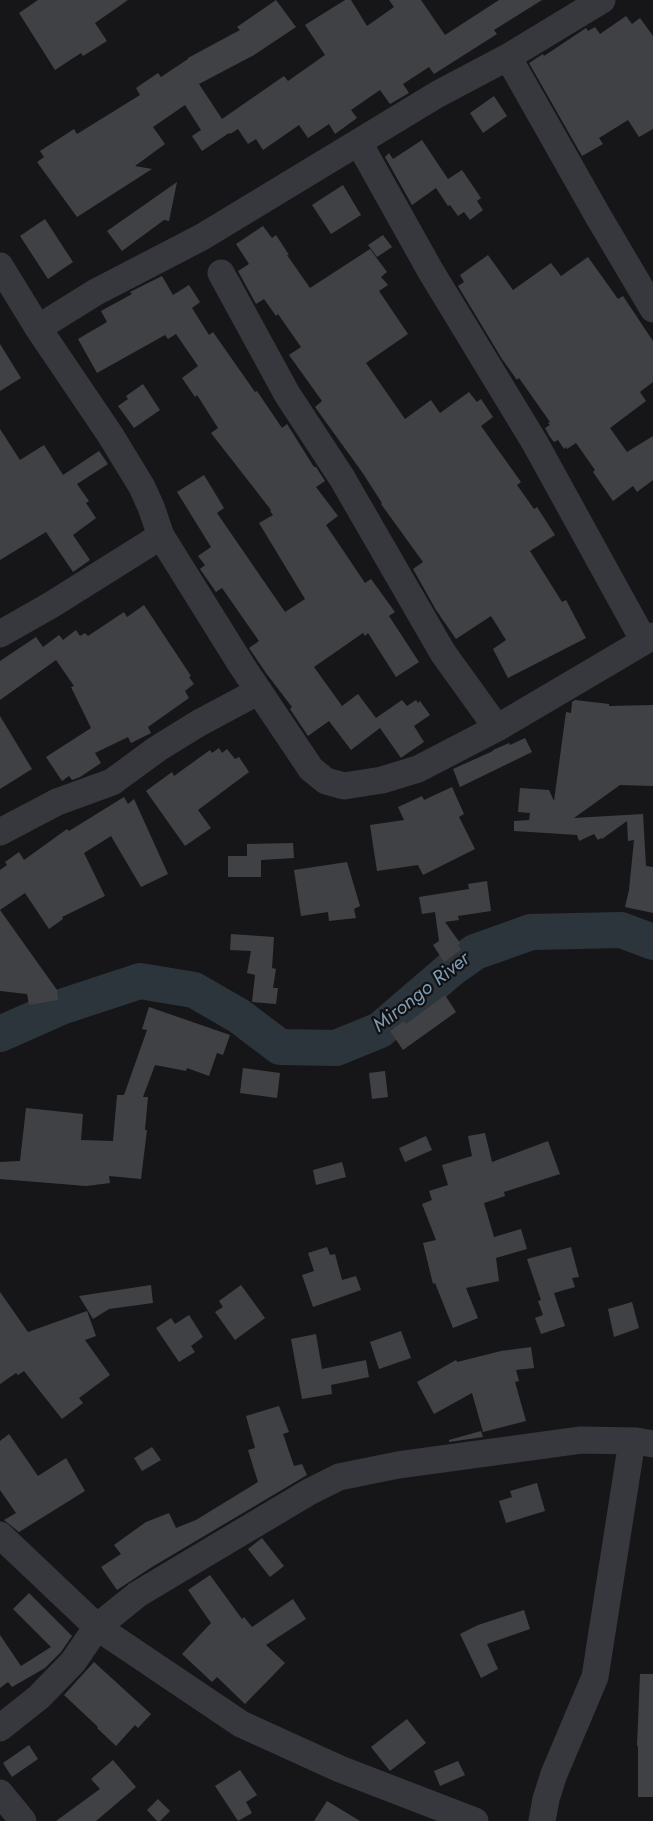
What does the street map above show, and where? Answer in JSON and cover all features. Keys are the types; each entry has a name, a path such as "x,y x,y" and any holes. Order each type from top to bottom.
{"street":[{"path":"38,328 96,292 202,237 438,94 508,57 602,0"},
{"path":"508,57 653,309"},
{"path":"0,267 111,436 142,487 161,536 311,769 326,781 344,786 382,780 418,769 497,728 648,639 535,443 430,270 359,143"},
{"path":"221,273 287,394 342,478 443,653 497,728"},
{"path":"0,634 161,536"},
{"path":"0,832 57,802 112,782 157,749 199,723 259,691"},
{"path":"0,1728 39,1697 73,1662 97,1627 138,1594 309,1492 339,1477 398,1465 581,1440 643,1442 595,1677 554,1774 542,1821"},
{"path":"0,1535 97,1627 241,1724 340,1769 475,1821"},
{"path":"0,1793 23,1821"}],"building":[{"path":"38,0 128,0 95,23 107,41 83,56 81,53 55,70 19,13"},
{"path":"276,0 296,27 254,55 199,84 222,119 284,76 288,81 325,55 305,25 345,0 351,0 367,26 394,7 389,0 421,0 445,35 499,0 542,0 494,30 497,34 434,74 429,67 403,84 409,93 390,104 380,90 351,110 357,118 335,134 329,124 308,138 299,125 263,150 256,139 248,144 238,129 202,151 192,136 201,130 185,105 153,127 165,144 135,166 152,169 77,217 37,162 44,157 40,151 74,129 77,134 140,95 136,88 158,73 161,77 188,58 240,30 237,27"},
{"path":"626,16 632,24 640,18 653,36 653,129 639,137 628,120 599,138 603,144 582,156 529,63 543,54 544,56 586,28 588,31 595,27 600,34"},
{"path":"494,96 507,116 483,133 470,113"},
{"path":"422,140 448,179 462,170 481,198 477,201 483,210 470,220 464,212 458,216 436,188 412,205 385,157 389,153 393,159"},
{"path":"177,182 169,221 164,220 122,251 107,231"},
{"path":"343,185 361,215 331,234 312,205"},
{"path":"45,219 73,262 48,279 20,236"},
{"path":"263,226 272,238 276,235 310,288 370,249 387,272 381,277 388,285 379,291 408,334 366,363 405,419 431,400 440,413 469,392 477,402 481,399 493,417 481,426 521,482 517,485 534,509 537,507 555,535 530,551 562,602 566,600 586,638 508,678 493,649 506,640 491,616 456,639 436,610 413,569 423,562 315,407 322,401 289,355 301,347 278,314 276,316 264,299 256,304 238,271 249,264 236,244"},
{"path":"383,235 392,247 377,257 368,245"},
{"path":"488,255 513,290 551,263 561,276 588,257 618,299 623,296 653,341 653,382 640,392 646,401 610,428 627,452 653,436 653,480 637,492 633,486 613,501 576,443 564,449 558,440 554,442 550,437 545,428 550,425 548,423 550,422 519,378 517,380 502,359 458,286 464,282 460,275"},
{"path":"162,276 173,295 189,285 200,302 192,308 209,335 213,332 282,428 287,424 325,481 316,487 338,516 326,525 365,583 371,579 395,612 389,616 419,662 396,677 368,633 365,636 363,633 314,667 342,706 358,694 376,718 402,700 407,706 416,700 418,703 420,701 430,715 414,726 424,742 401,758 380,728 351,750 329,721 308,736 290,709 292,707 249,648 259,641 222,588 216,592 200,569 205,565 198,556 211,547 177,492 204,475 224,508 217,513 285,612 305,599 259,523 273,515 271,510 211,433 218,428 197,395 195,397 182,378 198,366 176,334 168,339 165,335 97,373 78,339 107,322 101,311 132,294 130,292"},
{"path":"0,344 21,378 0,391"},
{"path":"143,384 160,410 134,428 118,406 128,399 126,396"},
{"path":"0,429 20,460 44,445 63,475 99,451 108,464 77,484 89,501 86,503 96,518 73,535 90,560 73,572 46,532 0,560"},
{"path":"144,605 191,676 189,677 194,684 185,691 189,698 148,727 151,733 131,743 128,737 95,753 101,763 80,777 72,780 69,776 62,781 46,757 91,728 71,687 74,686 56,660 0,700 0,661 36,637 43,647 59,635 63,640 76,630 80,636 85,633 88,636 124,612 127,617"},
{"path":"575,700 609,704 609,706 653,705 653,786 620,785 574,818 643,814 646,866 653,867 653,913 625,907 634,840 628,841 627,821 598,840 594,834 579,841 577,835 514,831 514,821 529,820 530,813 518,812 520,788 549,790 554,801 566,712 571,713 572,702"},
{"path":"0,716 32,769 0,789"},
{"path":"525,738 532,752 460,787 453,769"},
{"path":"219,748 222,753 227,749 235,759 239,757 249,772 198,810 211,828 185,846 146,791 172,772 174,776 210,750 212,753"},
{"path":"452,787 464,814 459,817 475,849 423,875 418,865 377,871 370,825 404,820 398,807 422,796 424,800"},
{"path":"124,797 128,804 134,799 168,874 141,887 111,836 84,853 105,896 62,917 63,919 49,929 25,893 0,910 0,870 7,865 5,862 19,852 24,860 67,829 69,831"},
{"path":"293,843 294,858 261,860 261,877 228,877 228,856 247,856 247,844"},
{"path":"347,862 360,906 354,909 356,918 329,921 328,912 301,916 294,870"},
{"path":"487,881 491,911 458,916 459,920 445,922 460,943 458,945 461,950 444,962 433,945 439,941 435,912 422,914 419,897 469,889 468,884"},
{"path":"0,910 57,990 58,1000 29,1005 27,994 0,991"},
{"path":"231,934 274,937 272,968 276,969 273,988 278,988 276,1004 252,1002 255,975 247,973 251,951 230,950"},
{"path":"445,995 456,1012 403,1050 390,1031 404,1021 406,1024"},
{"path":"149,1007 230,1035 223,1055 217,1053 209,1076 187,1068 186,1071 155,1065 143,1097 148,1097 145,1130 147,1130 141,1179 109,1176 110,1183 86,1186 0,1179 0,1162 20,1161 26,1108 83,1114 81,1140 113,1141 117,1095 124,1095 147,1030 142,1029"},
{"path":"243,1068 280,1073 277,1098 240,1093"},
{"path":"385,1071 388,1097 372,1099 369,1073"},
{"path":"485,1133 492,1162 548,1141 560,1174 504,1192 505,1196 484,1203 494,1237 521,1229 527,1249 496,1258 499,1281 466,1288 478,1318 453,1328 435,1283 433,1284 423,1243 436,1240 422,1204 432,1200 429,1191 448,1185 442,1165 472,1156 468,1136"},
{"path":"426,1136 432,1150 405,1162 399,1148"},
{"path":"342,1162 346,1177 316,1185 313,1170"},
{"path":"327,1247 330,1255 335,1254 342,1280 356,1276 361,1290 313,1307 302,1275 314,1271 308,1253"},
{"path":"571,1247 579,1277 572,1278 575,1287 554,1293 565,1326 541,1334 535,1318 543,1315 538,1301 541,1300 527,1259"},
{"path":"151,1285 153,1303 109,1309 93,1319 79,1296"},
{"path":"241,1285 265,1318 235,1340 215,1312 223,1307 219,1301"},
{"path":"0,1292 28,1332 87,1311 96,1336 85,1340 110,1375 79,1398 83,1403 62,1419 24,1371 18,1375 16,1373 0,1384"},
{"path":"632,1302 639,1328 614,1337 608,1309"},
{"path":"189,1315 203,1337 191,1346 195,1352 179,1362 156,1328 171,1318 175,1324"},
{"path":"401,1331 411,1358 379,1369 370,1342"},
{"path":"316,1334 322,1369 366,1360 369,1377 331,1385 332,1394 302,1399 291,1339"},
{"path":"531,1347 534,1368 516,1370 519,1381 515,1382 526,1421 483,1432 472,1393 434,1414 417,1382 456,1360 457,1362 501,1351"},
{"path":"279,1406 289,1432 283,1434 294,1466 302,1464 307,1475 117,1590 101,1567 121,1554 114,1545 146,1522 169,1513 176,1528 196,1520 258,1482 248,1450 255,1448 246,1416"},
{"path":"481,1431 483,1437 449,1442 449,1440"},
{"path":"9,1434 38,1476 66,1458 85,1491 19,1532 4,1520 16,1513 0,1490 0,1441"},
{"path":"152,1447 161,1460 142,1471 134,1458"},
{"path":"537,1483 545,1511 506,1523 499,1501 512,1497 510,1491"},
{"path":"262,1538 284,1566 270,1577 248,1549"},
{"path":"210,1575 242,1619 244,1617 252,1627 293,1599 306,1619 266,1645 285,1663 245,1704 217,1677 212,1682 182,1654 211,1623 188,1590"},
{"path":"29,1593 72,1636 61,1652 45,1668 12,1687 8,1682 0,1688 0,1635 21,1666 51,1647 13,1609"},
{"path":"524,1610 530,1629 487,1644 498,1669 481,1678 460,1634 478,1625"},
{"path":"94,1662 151,1714 138,1728 135,1725 116,1746 64,1695"},
{"path":"640,1674 653,1674 653,1797 638,1797 637,1746"},
{"path":"407,1719 426,1743 390,1771 371,1747"},
{"path":"29,1745 38,1759 12,1777 3,1763"},
{"path":"113,1760 136,1787 96,1821 56,1821 100,1789 91,1779"},
{"path":"458,1761 465,1775 440,1786 434,1771"},
{"path":"240,1770 257,1795 246,1802 252,1813 238,1821 215,1786"},
{"path":"158,1799 170,1811 160,1821 157,1821 147,1810"},
{"path":"327,1801 360,1821 314,1821"}],"waterway":[{"name":"Mirongo River","path":"0,1034 61,1007 140,981 194,990 239,1016 280,1047 336,1048 380,1030 451,969 475,952 531,932 621,930 653,942"}]}
